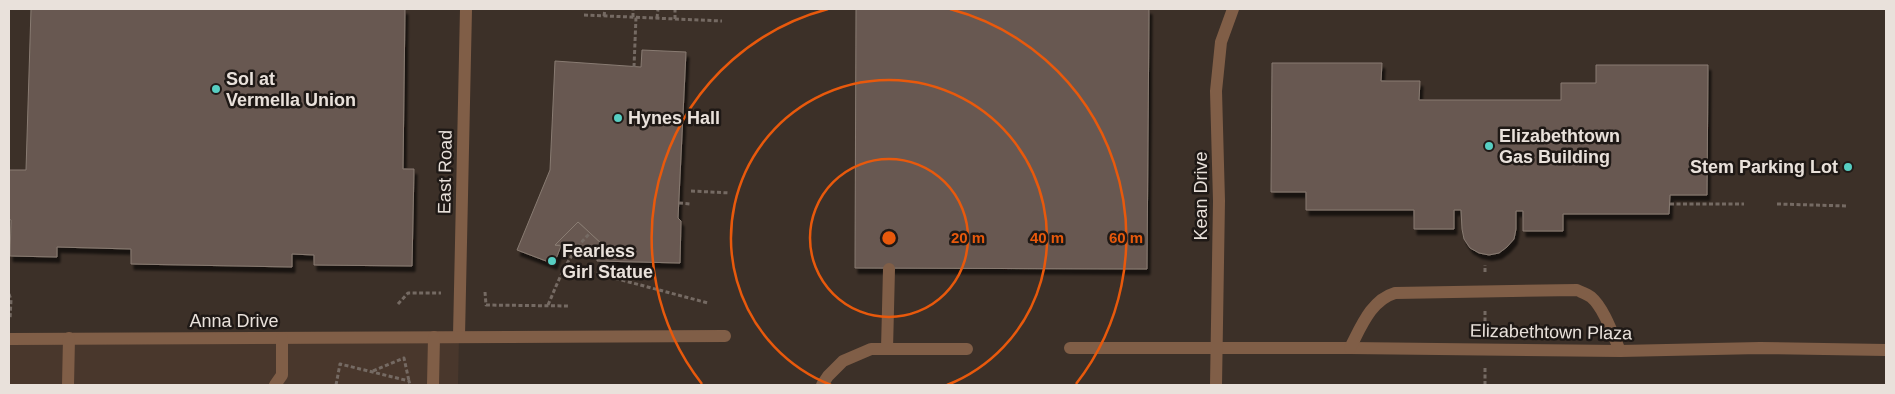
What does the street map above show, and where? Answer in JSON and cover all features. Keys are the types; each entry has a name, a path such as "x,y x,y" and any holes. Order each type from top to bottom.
{"street":[{"name":"East Road","path":"459,336 466,9"},
{"name":"Kean Drive","path":"1216,385 1219,201 1216,91 1221,42 1233,9"},
{"path":"887,349 889,269"},
{"path":"1350,348 1364,322 1378,302 1387,295 1395,293 1576,290 1591,297 1594,301 1607,321 1620,351"},
{"name":"Anna Drive","path":"9,339 725,336"},
{"path":"434,337 434,385"},
{"path":"68,385 69,338"},
{"path":"275,385 282,375 282,338"},
{"path":"822,385 843,361 871,348 966,348"},
{"name":"Elizabethtown Plaza","path":"1070,348 1350,348 1620,351 1760,348 1886,350"}],"path":[{"path":"604,16 605,9"},
{"path":"633,9 635,17 634,67"},
{"path":"657,18 658,9"},
{"path":"674,19 675,9"},
{"path":"584,15 722,21"},
{"path":"691,191 730,193"},
{"path":"679,203 690,204"},
{"path":"1670,204 1744,204"},
{"path":"1777,204 1848,206"},
{"path":"548,305 565,265 576,247 590,233"},
{"path":"565,265 708,303"},
{"path":"485,292 486,305 568,306"},
{"path":"398,304 408,293 446,293"},
{"path":"9,294 11,300 9,339"},
{"path":"1485,304 1485,328"},
{"path":"373,372 404,358 410,385"},
{"path":"336,385 340,364 410,381"},
{"path":"1485,366 1485,385"}],"shaded area":[{"path":"459,336 458,385 9,385 9,339"}],"building":[{"name":"Sol at Vermella Union","path":"31,9 405,9 403,169 414,169 412,266 314,265 314,255 292,254 292,267 131,264 131,249 57,247 57,257 10,256 9,170 26,170"},
{"path":"856,9 1149,9 1147,269 855,268"},
{"name":"Hynes Hall","path":"642,50 686,52 678,218 681,221 680,263 597,261 597,248 606,248 578,222 555,245 561,246 554,264 517,250 550,170 555,61 641,67"},
{"name":"Elizabethtown Gas Building","path":"1272,63 1382,63 1381,81 1420,81 1419,100 1561,100 1561,83 1596,83 1596,65 1708,65 1707,195 1670,195 1669,214 1563,214 1563,231 1523,231 1523,211 1516,211 1514,239 1499,253 1489,255 1479,253 1470,248 1464,239 1461,210 1454,210 1454,229 1414,229 1414,210 1306,210 1306,192 1271,192"},
{"path":"578,222 590,233 606,248 555,245"}],"place":[{"name":"Sol at Vermella Union","path":"216,89"},
{"name":"Hynes Hall","path":"618,118"},
{"name":"Elizabethtown Gas Building","path":"1489,146"},
{"name":"Stem Parking Lot","path":"1848,167"},
{"name":"Fearless Girl Statue","path":"552,261"}]}
